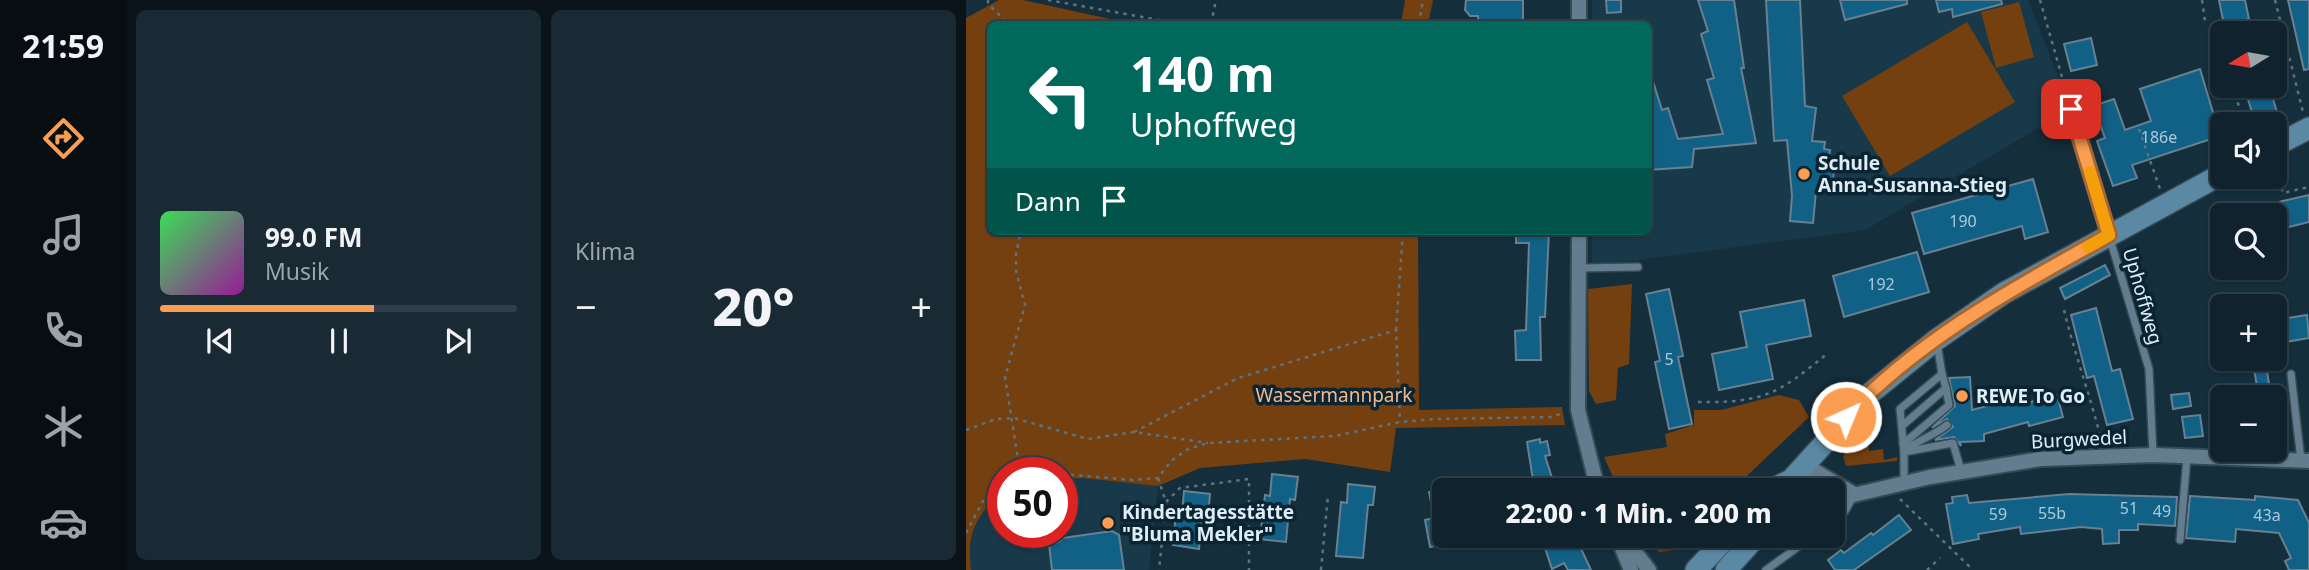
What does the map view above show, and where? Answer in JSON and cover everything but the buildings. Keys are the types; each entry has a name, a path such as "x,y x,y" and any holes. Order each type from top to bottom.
{"main road":[{"path":"2287,139 2308,128"},
{"path":"1799,478 1868,395 1936,340 2004,293 2210,181"},
{"path":"1696,570 1717,548"},
{"path":"1727,570 1746,548"}],"street":[{"path":"1579,0 1579,21"},
{"path":"1579,235 1578,410 1595,478"},
{"name":"Burgwedel","path":"1845,496 1961,471 2041,458 2154,455 2305,461"},
{"path":"1845,492 1854,494"},
{"path":"1622,548 1631,570"},
{"path":"1632,548 1649,570"}],"lane":[{"name":"Uphoffweg","path":"2071,109 2149,369 2154,455"},
{"path":"1578,268 1638,267"},
{"path":"1904,448 1949,405 1936,340"},
{"path":"1901,484 1904,448 1900,409 1942,374"},
{"path":"2291,374 2305,461"},
{"path":"1903,425 1946,388"},
{"path":"1904,448 1934,435 1947,425"},
{"path":"1924,426 1945,444"},
{"path":"1904,448 1953,443 1961,471"},
{"path":"2180,540 2187,457"},
{"path":"1845,511 1854,494"},
{"path":"1766,570 1796,548"}],"path":[{"path":"988,0 988,4 1006,21"},
{"path":"1048,0 1164,21"},
{"path":"1212,21 1216,0"},
{"path":"1420,21 1423,0"},
{"path":"2040,0 2071,109"},
{"path":"2202,0 2205,21"},
{"path":"2275,0 2308,128"},
{"path":"2139,130 2166,205"},
{"path":"2282,189 2283,193 2309,187"},
{"path":"1018,457 1014,418 1005,377 1025,305 1016,271 1020,235"},
{"path":"1400,422 1396,330 1403,235"},
{"path":"2064,310 2106,456"},
{"path":"1134,432 1238,378 1396,330"},
{"path":"1698,402 1738,403 1781,390 1828,353"},
{"path":"966,430 996,419 1014,418 1088,439 1134,432 1208,443 1335,436 1400,422 1551,417 1578,410"},
{"path":"1078,475 1132,480 1158,478 1171,461 1188,449 1208,443"},
{"path":"1158,478 1166,502 1159,570"},
{"path":"1166,502 1180,488 1249,480 1249,570"},
{"path":"1901,484 1900,499 1973,570"},
{"path":"1321,570 1328,495"},
{"path":"966,533 987,498"},
{"path":"1927,570 1940,558"}],"shaded area":[{"name":"Schule Anna-Susanna-Stieg","path":"1592,0 2028,0 2071,109 1865,230 1592,266 1592,235 1652,235 1652,21 1592,21"},
{"name":"Kindertagesstätte \"Bluma Mekler\"","path":"1078,478 1158,486 1149,570 971,570 968,553 979,513 987,505 987,548 1078,548"}],"green space":[{"name":"Wassermannpark","path":"999,0 1023,0 1119,21 987,21 987,235 1418,235 1419,410 1562,407 1565,425 1396,428 1390,472 1305,459 1200,468 1158,486 1078,478 1078,457 987,457 987,507 972,535 971,570 966,570 966,18"},
{"path":"1405,0 1433,0 1429,21 1402,21"},
{"path":"2019,2 2034,57 1996,68 1981,12"},
{"path":"1967,22 2015,102 1890,176 1842,96"},
{"path":"1632,284 1629,364 1618,368 1616,400 1596,404 1589,391 1588,289"},
{"path":"1779,395 1799,400 1809,417 1745,478 1614,478 1604,457 1667,447 1665,434 1694,425 1694,410 1721,410"},
{"path":"1866,426 1869,451 1883,449 1884,460 1897,457 1897,461 1846,466 1843,456"},
{"path":"1654,548 1677,548 1675,550 1659,552"}],"slow traffic":[{"path":"2088,247 2109,235 2090,172"}],"place":[{"name":"Schule Anna-Susanna-Stieg","path":"1804,174"},
{"name":"REWE To Go","path":"1962,396"},
{"name":"Kindertagesstätte \"Bluma Mekler\"","path":"1108,523"}],"route":[{"path":"1846,417 1890,375 1936,340 2004,293 2109,235 2071,109"}]}
